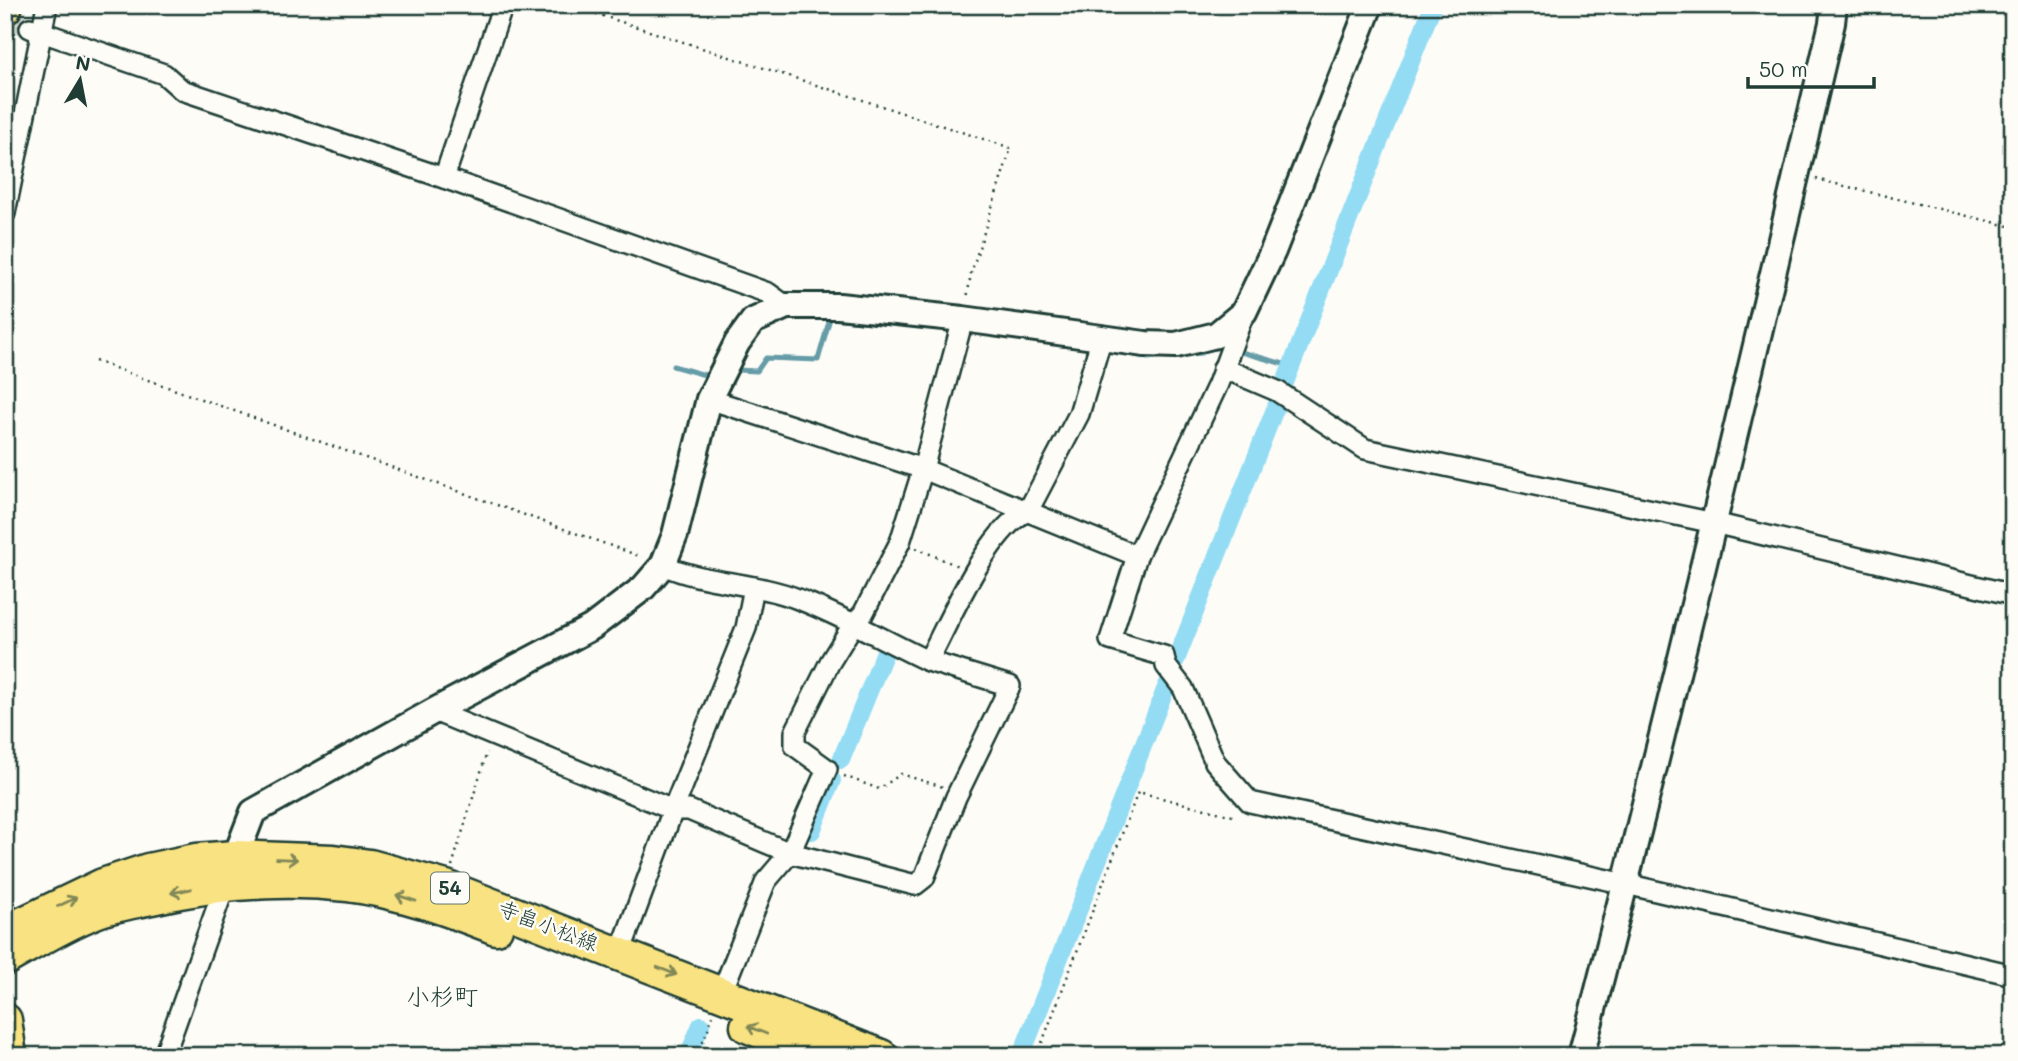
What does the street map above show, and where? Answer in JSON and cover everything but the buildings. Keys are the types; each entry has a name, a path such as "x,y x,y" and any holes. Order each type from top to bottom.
{"main road":[{"name":"寺畠小松線","path":"5,932 103,885 148,870 196,860 230,871 350,885 397,895 881,1056"},
{"name":"寺畠小松線","path":"5,958 97,912 191,889 230,871 332,861 370,866 446,887 620,953 820,1056"},
{"path":"5,1020 10,1056"}],"street":[{"path":"5,213 35,29 47,5"},
{"path":"444,178 503,5"},
{"path":"1370,5 1273,251 1244,312 1218,384 1138,556 1110,640 1164,656 1167,666 1183,688 1215,762 1250,802 1626,884 2013,975"},
{"path":"1581,1056 1714,523 1834,5"},
{"path":"35,29 164,74 182,90 444,178 768,293 786,306"},
{"path":"164,1056 253,813 434,711 592,627 643,589 663,565 675,535 709,399 737,343 753,321 786,306 839,306 963,319 1145,344 1176,345 1216,335 1244,312"},
{"path":"718,1002 766,881 790,853 827,769 795,746 795,732 830,662 854,623 863,614 900,542 923,469 963,319"},
{"path":"928,661 979,563 1015,516 1028,511 1079,414 1102,337"},
{"path":"1223,368 1277,391 1365,449 1714,523 2013,595"},
{"path":"709,399 923,469 1138,556"},
{"path":"434,711 673,810 690,810 790,853 915,885 924,878 959,792 1010,686 928,661 877,638 854,623 797,598 681,573 663,565"},
{"path":"620,953 673,810 746,628 754,587"}],"path":[{"path":"569,5 1011,148 971,273 963,319"},
{"path":"1796,174 2013,227"},
{"path":"95,360 663,565"},
{"path":"900,542 975,573"},
{"path":"446,887 492,735"},
{"path":"827,769 879,789 901,774 959,792"},
{"path":"1037,1056 1138,792 1233,816 1250,802"},
{"path":"698,1056 718,1002"}],"waterway":[{"path":"1284,385 1433,5"},
{"path":"737,370 757,371 766,358 818,360 830,318 905,325"},
{"path":"1241,352 1291,366"},
{"path":"1126,353 1148,358 1164,356"},
{"path":"1188,354 1202,353"},
{"path":"673,366 705,375"},
{"path":"1176,660 1279,399"},
{"path":"841,760 885,652"},
{"path":"1021,1056 1167,685"},
{"path":"812,831 832,780"},
{"path":"688,1056 701,1025"}],"tunnel":[{"path":"5,19 30,28"}],"district":[{"name":"小杉町","path":"442,997"}]}
